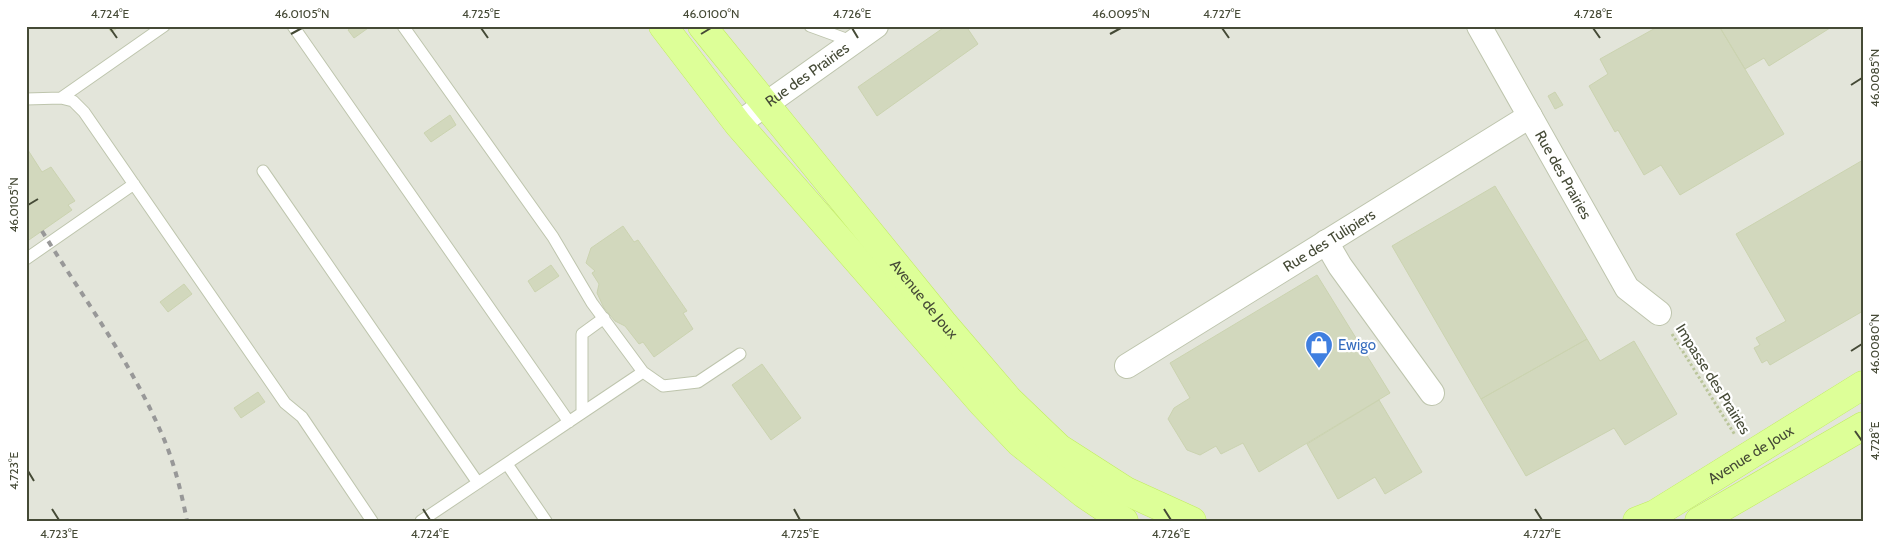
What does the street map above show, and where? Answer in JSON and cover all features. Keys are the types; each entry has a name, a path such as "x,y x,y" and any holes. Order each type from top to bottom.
{"main road":[{"name":"Avenue de Joux","path":"663,26 738,124 982,404 1020,443 1084,494 1124,521"},
{"name":"Avenue de Joux","path":"702,26 1009,400 1060,448 1126,491 1192,521"},
{"name":"Avenue de Joux","path":"1638,521 1655,514 1863,385"},
{"name":"Avenue de Joux","path":"1699,521 1863,426"}],"street":[{"name":"Rue des Prairies","path":"738,124 876,26"},
{"name":"Rue des Prairies","path":"1480,26 1627,288 1659,313"},
{"name":"Rue des Tulipiers","path":"1127,366 1530,116"},
{"path":"1326,242 1340,266 1432,393"}],"lane":[{"path":"61,98 164,26"},
{"path":"293,26 569,422"},
{"path":"403,26 553,237 592,303 643,372 664,386 698,382 740,354"},
{"path":"810,26 854,42"},
{"path":"26,100 61,98 73,101 84,112 285,403 302,417 372,521"},
{"path":"263,171 478,483"},
{"path":"26,259 134,184"},
{"path":"582,412 582,334 604,318"},
{"path":"421,521 643,372"},
{"path":"506,464 546,521"}],"path":[{"name":"Impasse des Prairies","path":"1659,313 1748,456"}],"shaded area":[{"path":"26,26 1863,26 1863,521 26,521"}],"building":[{"path":"107,26 118,26 119,27 111,32"},
{"path":"353,26 371,26 354,38 348,30"},
{"path":"946,26 966,26 978,44 877,116 858,87"},
{"path":"1659,26 1719,26 1784,134 1680,195 1661,165 1644,175 1618,130 1615,132 1589,86 1608,74 1600,59"},
{"path":"1719,26 1829,26 1830,28 1769,66 1764,58 1745,69"},
{"path":"1555,92 1563,105 1555,109 1548,96"},
{"path":"450,115 456,125 431,142 424,133"},
{"path":"26,147 42,172 51,167 75,201 68,205 72,210 26,242"},
{"path":"1863,160 1863,311 1770,365 1767,360 1762,363 1754,348 1760,345 1756,338 1786,321 1736,234"},
{"path":"1495,186 1587,339 1481,399 1392,246"},
{"path":"623,226 634,242 638,240 687,311 683,313 693,329 654,357 643,342 639,344 625,326 615,321 604,308 597,293 599,284 592,273 595,271 586,263 591,248"},
{"path":"551,265 559,276 535,292 528,281"},
{"path":"1317,275 1390,393 1259,472 1243,443 1221,454 1216,446 1200,455 1187,450 1168,419 1174,408 1190,398 1170,363"},
{"path":"184,284 192,294 168,312 160,302"},
{"path":"1587,339 1600,361 1634,341 1677,414 1625,445 1614,428 1526,476 1481,399"},
{"path":"762,364 801,418 771,440 732,385"},
{"path":"258,392 265,402 241,418 234,408"},
{"path":"1379,400 1422,472 1385,494 1375,477 1338,499 1307,444"}],"railway":[{"path":"42,231 120,353 148,404 173,463 187,521"}],"place":[{"name":"Ewigo","path":"1319,369"}]}
